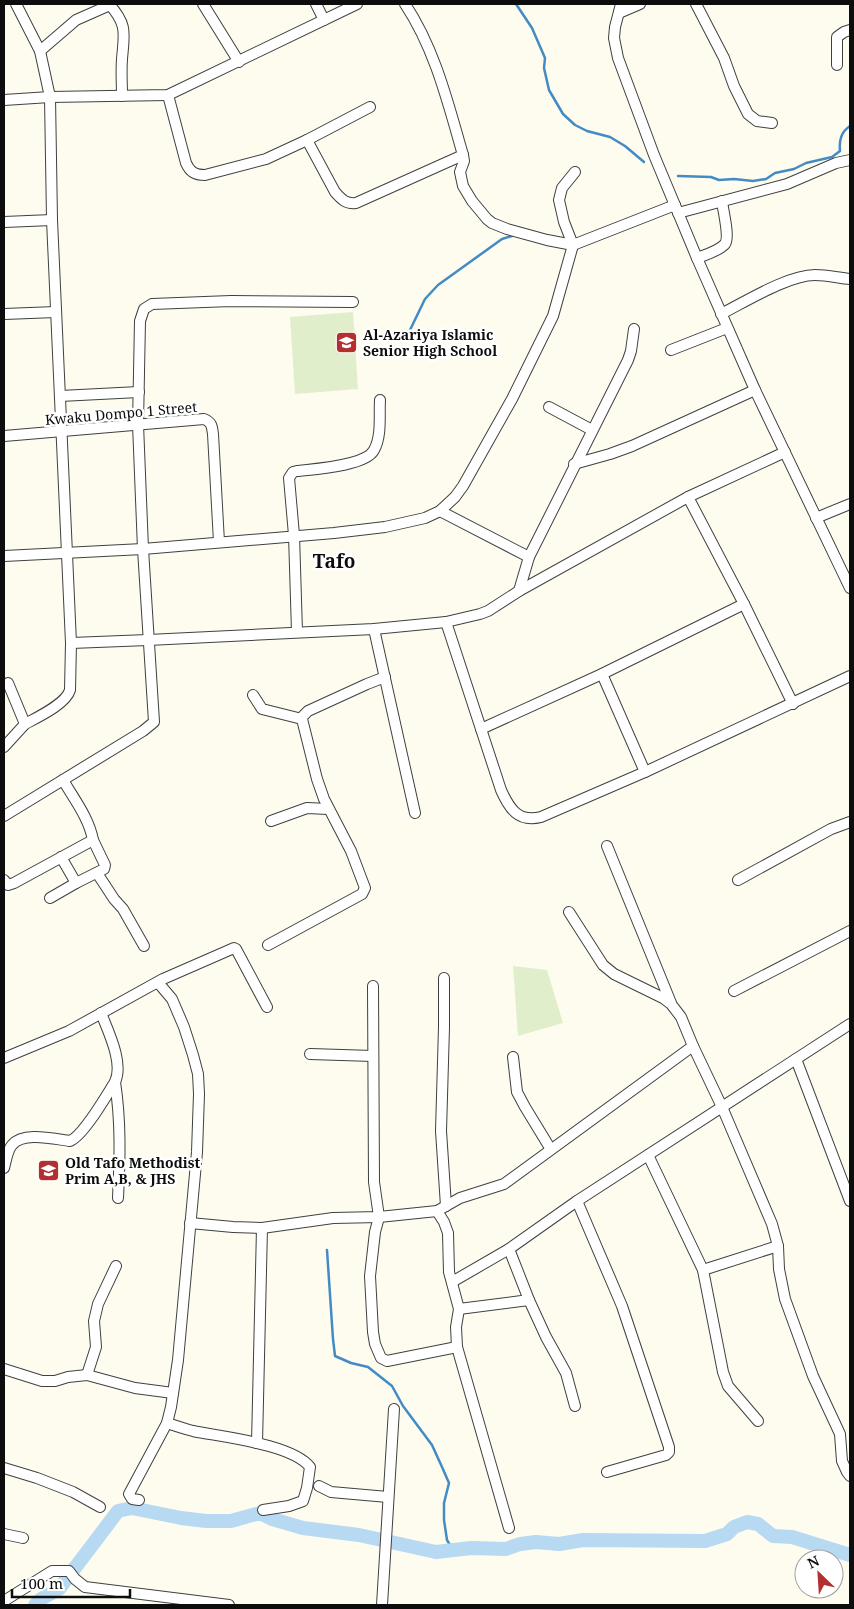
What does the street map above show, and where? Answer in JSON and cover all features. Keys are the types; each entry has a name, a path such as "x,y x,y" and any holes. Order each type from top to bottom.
{"street":[{"path":"4,747 26,724 59,703 69,694 71,643 52,220 50,97 40,51 16,4"},
{"path":"40,51 76,20 110,4 119,17 125,32 122,60 122,96"},
{"path":"203,4 239,62"},
{"path":"316,4 324,20"},
{"path":"4,100 50,97 168,95 356,4"},
{"path":"405,4 427,43 447,99 463,155 464,161 460,172 462,181 472,201 486,219 513,231 573,245 677,209 722,201 787,184 836,163 850,160"},
{"path":"640,4 620,8 614,38 618,58 654,155 727,328 850,588"},
{"path":"696,4 717,44 748,114 756,121 772,124"},
{"path":"837,65 837,37 850,30"},
{"path":"168,95 186,164 189,170 198,175 205,175 266,159 370,107"},
{"path":"307,140 335,192 349,204 356,203 463,155"},
{"path":"4,556 143,549 334,533 385,527 416,520 440,511 455,497 463,486 553,316 573,245 564,222 559,200 562,188 575,172"},
{"path":"697,258 725,244 727,237 722,201"},
{"path":"4,222 52,220"},
{"path":"721,314 798,278 814,275 850,280"},
{"path":"4,816 143,732 154,722 143,549 138,424 140,321 144,309 152,304 231,301 353,302"},
{"path":"4,314 56,312"},
{"path":"672,350 727,328"},
{"path":"519,591 529,557 574,464 628,360 634,330"},
{"path":"574,464 632,446 755,390"},
{"path":"60,396 138,392"},
{"path":"296,632 294,535 290,475 297,471 345,465 372,454 375,449 378,432 380,400"},
{"path":"549,407 592,430"},
{"name":"Kwaku Dompo 1 Street","path":"4,436 138,424 204,420 211,423 219,542"},
{"path":"71,643 374,629 446,622 480,614 688,498 785,452"},
{"path":"688,498 744,604 793,704"},
{"path":"816,518 850,504"},
{"path":"440,511 529,557"},
{"path":"481,729 602,674 744,604"},
{"path":"446,622 501,790 510,809 518,815 529,818 541,817 645,772 850,676"},
{"path":"374,629 415,813"},
{"path":"602,674 645,772"},
{"path":"268,945 365,891 351,851 328,809 317,779 302,719 308,711 385,677"},
{"path":"8,684 26,724"},
{"path":"253,695 262,709 302,719"},
{"path":"50,898 104,869 105,865 93,840 91,830 64,780"},
{"path":"271,821 307,808 328,809"},
{"path":"738,880 830,829 850,822"},
{"path":"5,884 93,840"},
{"path":"607,846 671,1004 681,1017 772,1224 778,1246 785,1299 813,1376 840,1434 842,1461 850,1476"},
{"path":"62,857 76,883"},
{"path":"97,873 123,909 144,946"},
{"path":"569,912 603,965 614,974 663,998 671,1004"},
{"path":"734,991 850,931"},
{"path":"4,1058 68,1031 186,968 232,948 236,949 268,1007"},
{"path":"444,978 441,1131 442,1208 448,1234 449,1272 459,1309 456,1327 457,1347 509,1528"},
{"path":"140,1500 132,1499 129,1494 167,1423 178,1360 197,1152 199,1094 198,1074 194,1055 184,1027 172,999 162,986 157,983"},
{"path":"373,986 374,1182 379,1216 374,1232 370,1276 372,1332 381,1358 387,1361 457,1347"},
{"path":"4,1168 12,1145 19,1139 27,1136 70,1141 74,1139 83,1130 115,1082 118,1074 114,1046 101,1013"},
{"path":"452,1282 509,1249 577,1201 850,1024"},
{"path":"190,1223 262,1228 333,1218 379,1216 442,1208 460,1198 504,1184 550,1148 693,1046"},
{"path":"310,1054 373,1056"},
{"path":"513,1057 517,1092 550,1148"},
{"path":"796,1059 850,1201"},
{"path":"115,1082 120,1111 118,1198"},
{"path":"648,1155 703,1270 723,1372 728,1386 758,1421"},
{"path":"577,1201 622,1306 669,1448 666,1456 607,1472"},
{"path":"257,1443 262,1228"},
{"path":"703,1270 778,1246"},
{"path":"509,1249 546,1338 566,1373 575,1406"},
{"path":"87,1375 96,1347 94,1321 98,1304 116,1266"},
{"path":"459,1309 529,1300"},
{"path":"4,1369 42,1381 55,1381 68,1377 87,1375 135,1388 173,1393"},
{"path":"382,1605 394,1409"},
{"path":"167,1423 192,1431 257,1443 291,1454 310,1467 303,1501 289,1506 263,1510"},
{"path":"4,1468 73,1492 100,1507"},
{"path":"319,1486 331,1492 388,1497"},
{"path":"4,1534 23,1538"},
{"path":"4,1601 52,1572 72,1575 85,1587 229,1605"}],"green space":[{"path":"353,312 358,389 295,394 290,317"},
{"path":"513,966 547,970 563,1023 518,1036"}],"waterway":[{"path":"516,4 532,28 545,58 544,68 549,90 563,114 575,125 587,131 610,137 625,146 644,162"},
{"path":"678,176 711,177 719,180 753,181 766,179 775,173 832,157 840,151 841,137 850,126"},
{"path":"410,330 425,299 438,285 502,239 515,235"},
{"path":"327,1250 335,1356 351,1363 368,1367 392,1386 403,1406 432,1445 449,1483 444,1503 444,1520 447,1540 453,1550"},
{"path":"35,1605 41,1599 59,1589 118,1511 132,1508 206,1521 231,1521 260,1513 272,1519 303,1528 359,1535 436,1552 471,1548 506,1549 520,1544 536,1542 559,1544 583,1540 705,1541 727,1534 734,1527 747,1522 758,1524 773,1536 792,1537 850,1555"}],"place":[{"name":"Al-Azariya Islamic Senior High School","path":"347,342"},
{"name":"Old Tafo Methodist Prim A,B, & JHS","path":"49,1170"}],"district":[{"name":"Tafo","path":"334,561"}]}
